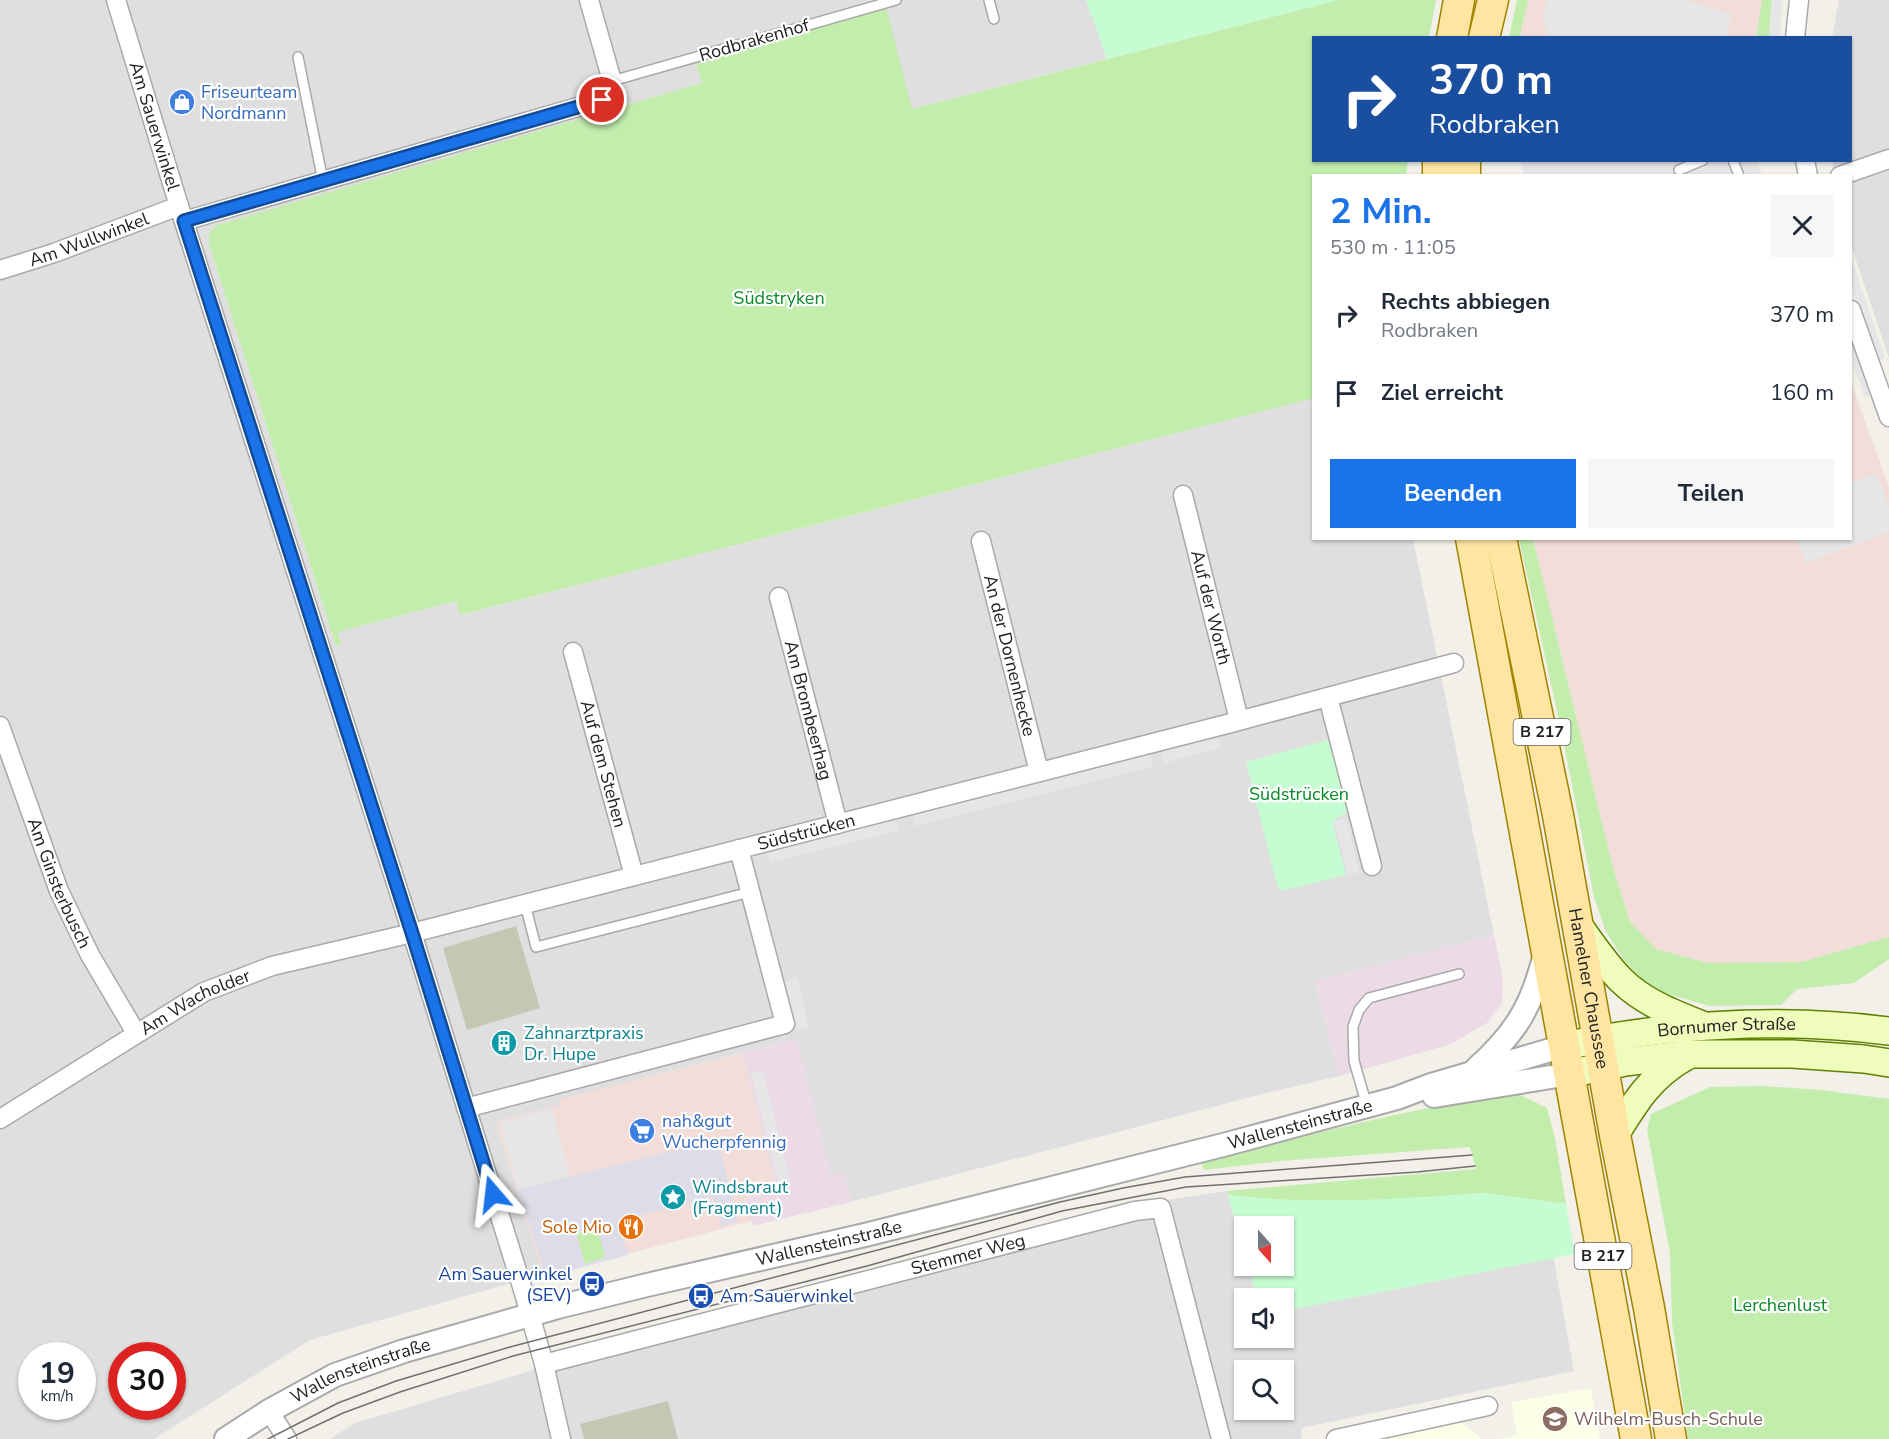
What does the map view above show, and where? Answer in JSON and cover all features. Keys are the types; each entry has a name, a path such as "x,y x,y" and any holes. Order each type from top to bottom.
{"main road":[{"path":"1452,36 1459,0"},
{"path":"1484,36 1493,0"},
{"name":"Hamelner Chaussee","path":"1471,540 1636,1439"},
{"name":"Hamelner Chaussee","path":"1501,540 1558,815 1671,1439"},
{"path":"1578,925 1601,957 1635,992 1679,1016 1706,1026"},
{"name":"Bornumer Straße","path":"1600,1053 1636,1033 1706,1026 1810,1024 1889,1031"},
{"name":"Bornumer Straße","path":"1567,1060 1600,1053 1792,1054 1889,1063"},
{"path":"1615,1134 1650,1082 1669,1065 1690,1054"}],"street":[{"name":"Am Sauerwinkel","path":"116,0 531,1315 561,1439"},
{"path":"589,0 612,81"},
{"path":"1795,36 1799,0"},
{"name":"Am Wullwinkel","path":"0,270 182,214 323,181 602,100 611,93 612,81"},
{"path":"1846,174 1889,159"},
{"path":"1852,313 1889,417"},
{"name":"Auf der Worth","path":"1183,495 1239,720"},
{"name":"An der Dornenhecke","path":"981,541 1039,772"},
{"name":"Am Brombeerhag","path":"779,597 838,824"},
{"name":"Auf dem Stehen","path":"573,652 634,876"},
{"name":"Südstrücken","path":"412,933 1454,663"},
{"path":"1328,697 1372,866"},
{"name":"Am Ginsterbusch","path":"0,726 58,891 90,955 136,1033"},
{"name":"Südstrücken","path":"466,1108 785,1024 739,849"},
{"name":"Am Wacholder","path":"0,1119 204,992 272,966 412,933"},
{"path":"1472,1072 1495,1051 1520,1020 1540,975 1546,948"},
{"name":"Wallensteinstraße","path":"226,1439 269,1411 324,1380 359,1365 531,1315 646,1285 865,1235 1216,1147 1397,1098 1472,1072 1567,1060"},
{"name":"Wallensteinstraße","path":"1397,1098 1432,1096 1567,1060"},
{"name":"Stemmer Weg","path":"544,1364 1135,1211 1161,1208 1221,1439"},
{"path":"1336,1439 1488,1406"},
{"name":"Wallensteinstraße","path":"269,1411 287,1439"}],"lane":[{"name":"Rodbrakenhof","path":"612,81 896,0"},
{"path":"989,0 994,19"},
{"path":"298,57 323,181"},
{"path":"1680,173 1699,162"},
{"path":"525,904 536,947 750,892"},
{"path":"1367,1106 1354,1061 1353,1027 1359,1010 1369,998 1459,974"}],"shaded area":[{"path":"0,0 1086,0 1107,59 912,109 885,8 696,62 702,83 214,227 209,233 209,244 336,646 337,632 457,601 461,615 1312,399 1312,540 1413,540 1494,935 1315,981 1339,1076 1262,1094 851,1202 844,1173 831,1176 796,1039 559,1100 561,1106 496,1122 544,1276 310,1340 186,1419 186,1342 108,1342 108,1420 184,1420 154,1439 0,1439"},
{"path":"1528,0 1762,0 1756,36 1520,36"},
{"path":"1548,0 1685,0 1731,14 1727,36 1549,36 1542,17"},
{"path":"1772,0 1782,0 1780,36 1769,36"},
{"path":"1839,0 1889,0 1889,358 1852,248 1852,174 1833,174 1833,162 1852,162 1852,36 1832,36"},
{"path":"1519,162 1757,162 1762,174 1525,174"},
{"path":"1852,260 1885,358 1877,361 1852,288"},
{"path":"1852,332 1874,393 1865,398 1852,362"},
{"path":"1852,386 1889,487 1889,937 1801,962 1708,963 1656,949 1630,922 1612,864 1533,540 1852,540"},
{"path":"1877,473 1889,508 1889,532 1806,563 1796,540 1852,540 1852,483"},
{"path":"1218,736 1222,748 1164,763 1161,751"},
{"path":"1150,753 1153,766 915,826 912,814"},
{"path":"895,818 899,831 770,863 767,851"},
{"path":"1346,818 1360,872 1348,875 1334,821"},
{"path":"516,926 540,1008 467,1030 443,948"},
{"path":"1494,935 1503,979 1502,1003 1487,1023 1451,1044 1339,1076 1315,981"},
{"path":"797,978 809,1027 797,1030 785,981"},
{"path":"797,1039 831,1175 844,1172 851,1202 753,1226 745,1199 777,1191 742,1053"},
{"path":"742,1053 777,1191 745,1199 752,1221 544,1276 496,1122 560,1106 559,1100"},
{"path":"763,1070 791,1182 779,1185 751,1073"},
{"path":"552,1109 570,1176 518,1190 500,1123"},
{"path":"717,1139 738,1222 721,1226 713,1197 619,1221 628,1255 546,1277 518,1190","holes":["596,1227 606,1257 585,1264 576,1234"]},
{"path":"1227,1191 1234,1217 1234,1276 1251,1276 1254,1288 1234,1288 1234,1348 1294,1348 1294,1308 1551,1244 1574,1371 1301,1428 1302,1439 330,1439 355,1423 527,1372 544,1364 1160,1201"},
{"name":"Wilhelm-Busch-Schule","path":"1591,1388 1600,1439 1500,1439 1517,1435 1511,1402"},
{"path":"668,1401 678,1439 584,1439 580,1424"},
{"path":"1449,1423 1465,1425 1482,1439 1380,1439"}],"green space":[{"path":"1086,0 1338,0 1107,59"},
{"name":"Südstryken","path":"1338,0 1436,0 1429,36 1312,36 1312,162 1408,162 1406,174 1312,174 1312,399 460,615 456,601 338,632 341,645 336,646 209,244 209,233 217,225 702,83 696,62 886,7 912,109"},
{"path":"1517,0 1528,0 1520,36 1509,36"},
{"path":"1762,0 1772,0 1769,36 1756,36"},
{"path":"1519,540 1533,540 1612,864 1630,922 1656,949 1708,963 1801,962 1889,937 1889,959 1854,983 1797,989 1781,1005 1709,1006 1665,993 1642,979 1626,963 1606,932 1594,897 1561,729"},
{"name":"Südstrücken","path":"1335,738 1350,811 1335,819 1333,825 1346,875 1281,891 1278,888 1246,762"},
{"name":"Lerchenlust","path":"1762,1086 1821,1090 1889,1099 1889,1439 1688,1439 1672,1322 1670,1253 1647,1130 1651,1114 1710,1087"},
{"path":"1516,1093 1547,1108 1555,1138 1566,1204 1484,1193 1376,1201 1274,1200 1228,1195 1227,1191 1476,1169 1470,1147 1280,1161 1204,1170 1201,1162 1397,1115"},
{"path":"1484,1193 1566,1204 1575,1254 1294,1309 1294,1288 1254,1288 1251,1276 1294,1276 1294,1216 1234,1217 1228,1195 1292,1200 1388,1199"},
{"path":"597,1227 606,1258 585,1264 576,1233"}],"tram line":[{"path":"268,1439 338,1403 396,1381 510,1347 1060,1202 1185,1177 1472,1155"},
{"path":"288,1439 343,1413 513,1356 867,1266 1062,1211 1186,1187 1475,1166"}],"place":[{"name":"Friseurteam Nordmann","path":"182,102"},
{"name":"Zahnarztpraxis Dr. Hupe","path":"504,1043"},
{"name":"nah&gut Wucherpfennig","path":"642,1131"},
{"name":"Windsbraut (Fragment)","path":"673,1197"},
{"name":"Sole Mio","path":"631,1227"},
{"name":"Am Sauerwinkel (SEV)","path":"592,1284"},
{"name":"Am Sauerwinkel","path":"701,1296"},
{"name":"Wilhelm-Busch-Schule","path":"1555,1419"}],"route":[{"path":"493,1194 184,221 602,100"}]}
